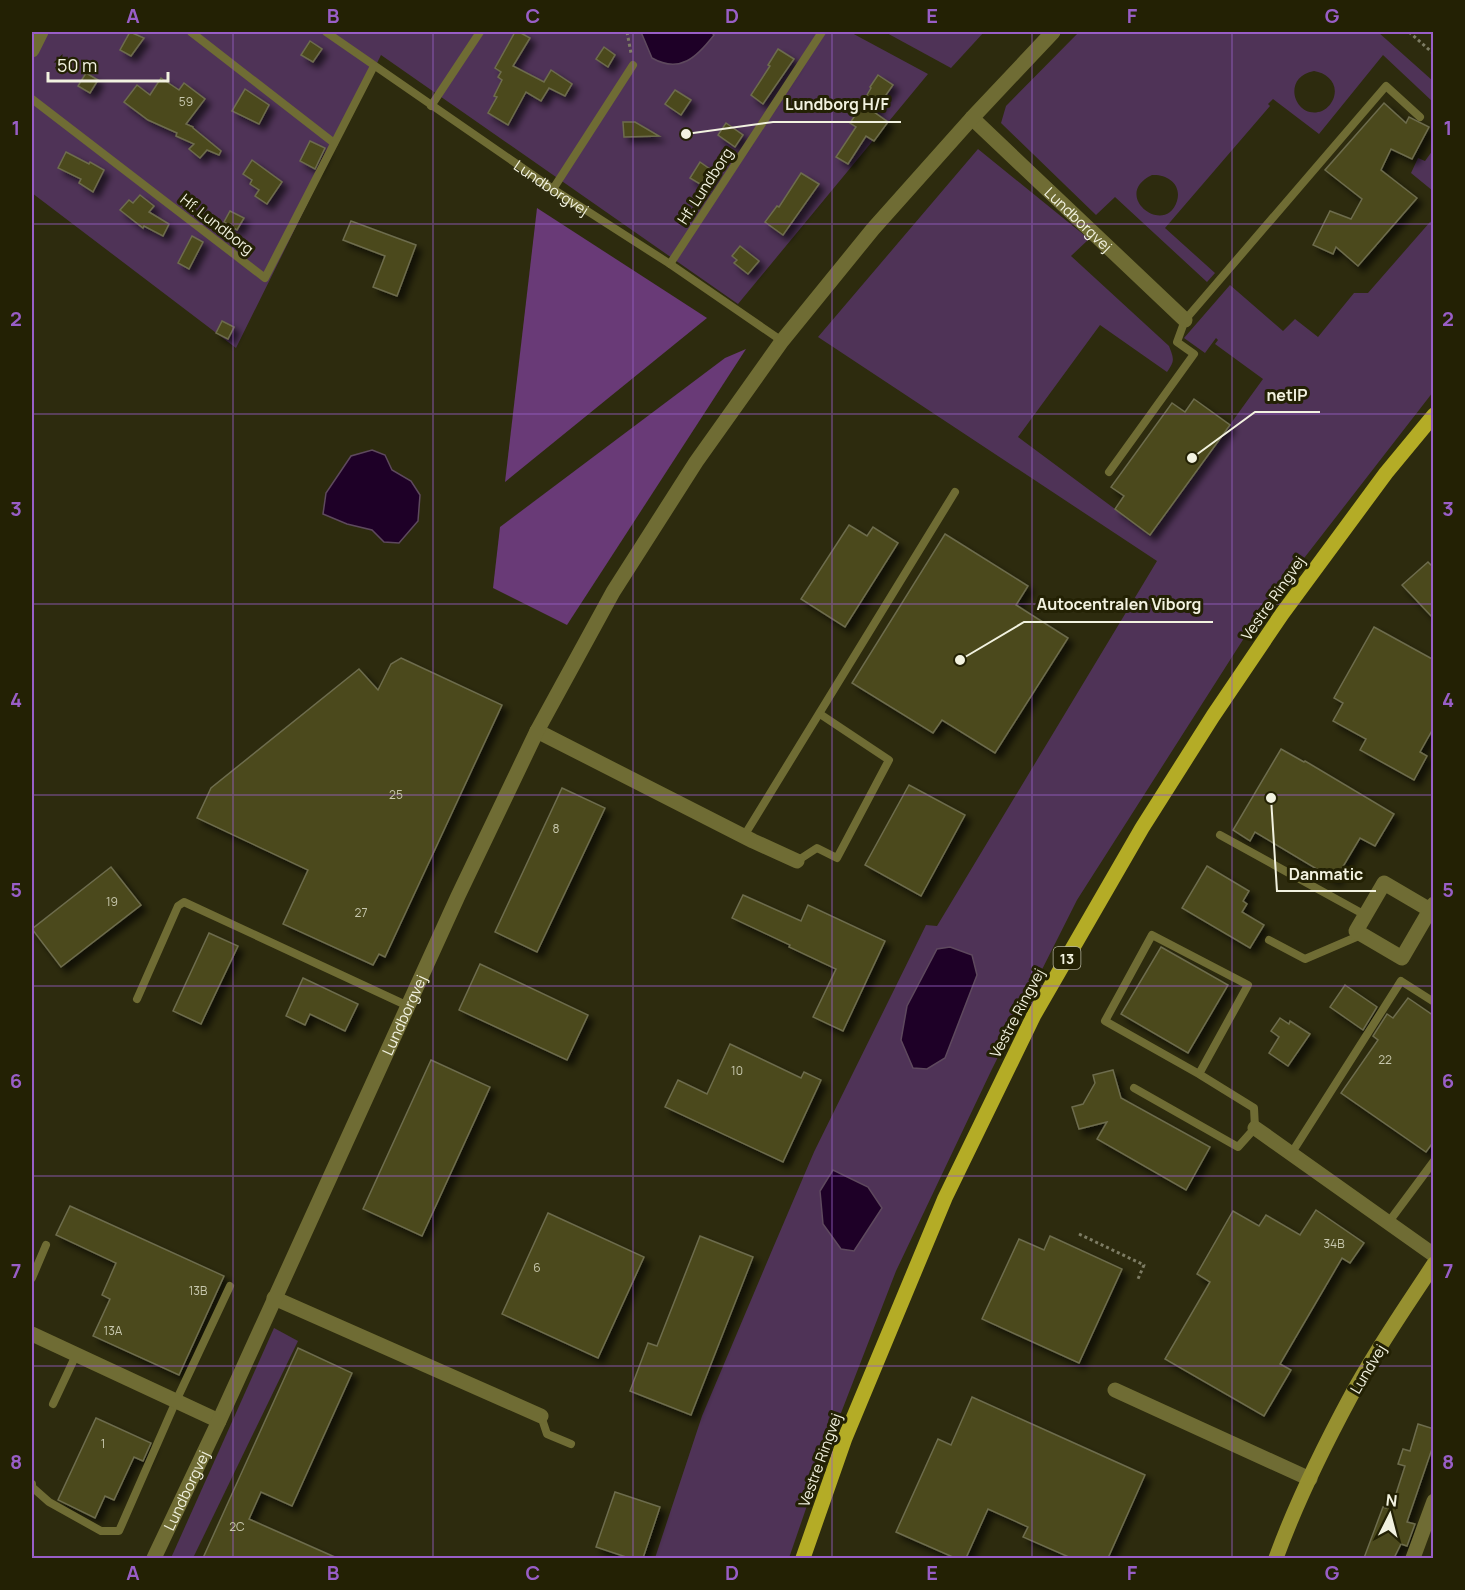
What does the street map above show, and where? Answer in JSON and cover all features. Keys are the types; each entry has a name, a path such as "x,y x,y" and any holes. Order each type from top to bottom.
{"main road":[{"name":"Vestre Ringvej","path":"803,1558 845,1438 945,1198 1034,1015 1142,828 1213,716 1282,614 1386,473 1434,415"}],"street":[{"path":"32,50 41,32"},
{"name":"Lundborgvej","path":"154,1558 219,1421 458,896 537,731 613,592 696,462 782,341 873,228 1053,32"},
{"name":"Lundborgvej","path":"972,118 1185,320"},
{"path":"537,731 797,861"},
{"path":"1384,883 1432,907 1402,958 1356,931 1384,883"},
{"path":"1255,1128 1434,1256"},
{"name":"Lundvej","path":"1276,1558 1310,1479 1351,1395 1434,1264"},
{"path":"274,1298 541,1416"},
{"path":"32,1334 219,1421"},
{"path":"1115,1390 1310,1479"},
{"path":"1413,1558 1433,1505"}],"lane":[{"path":"191,32 334,143"},
{"name":"Lundborgvej","path":"326,32 553,189 670,264 782,341"},
{"path":"431,106 480,32"},
{"name":"Hf. Lundborg","path":"670,264 822,32"},
{"path":"553,189 633,65"},
{"name":"Hf. Lundborg","path":"32,99 265,278 374,66"},
{"path":"1109,472 1194,354 1177,342 1185,320 1386,86 1420,117"},
{"path":"744,836 955,492"},
{"path":"797,861 817,848 837,858 890,760 820,714"},
{"path":"1220,835 1365,915"},
{"path":"137,999 178,906 184,902 408,1006"},
{"path":"1134,1088 1238,1147 1255,1128 1254,1108 1105,1021 1152,935 1248,985 1199,1074"},
{"path":"1269,940 1305,959 1362,935"},
{"path":"1291,1154 1401,981 1434,1002"},
{"path":"1388,1223 1434,1161"},
{"path":"32,1278 46,1245"},
{"path":"32,1484 49,1502 101,1531 119,1532 176,1401 230,1287"},
{"path":"53,1404 76,1355"},
{"path":"541,1416 547,1434 571,1444"}],"path":[{"path":"627,32 633,65"},
{"path":"1409,32 1434,54"},
{"path":"1079,1233 1144,1265 1138,1279"}],"shaded area":[{"path":"45,32 850,32 928,74 738,304 381,55 236,348 32,193 32,58"},
{"path":"641,32 711,32 714,35 687,61 671,64 652,58"},
{"path":"885,32 984,32 951,68"},
{"path":"1079,32 1378,32 1433,81 1433,102 1383,55 1319,134 1273,99 1268,104 1270,106 1165,228 1215,273 1207,282 1115,197 1096,215 1001,123 1006,106","holes":["1314,71 1330,80 1335,92 1328,107 1322,111 1313,112 1305,110 1299,104 1294,89 1297,81 1303,75","1152,175 1168,178 1177,190 1177,201 1171,211 1162,215 1153,214 1138,202 1136,193 1141,183"]},
{"path":"978,149 1089,239 1071,256 1169,346 1173,360 1167,372 1100,325 1018,437 1150,535 1263,379 1215,344 1218,340 1216,338 1205,353 1184,338 1230,285 1283,331 1295,319 1318,337 1354,293 1368,293 1433,221 1433,392 1253,624 1077,900 992,1069 896,1271 822,1462 789,1558 655,1558 702,1416 814,1152 926,925 937,926 1157,561 818,337"},
{"path":"1433,150 1433,191 1411,173 1418,158 1425,161"},
{"path":"537,208 707,318 505,482"},
{"path":"746,349 567,625 493,588 500,527 725,358"},
{"path":"372,450 385,455 392,470 411,481 420,495 418,521 399,543 384,542 372,530 347,524 323,514 326,493 351,456"},
{"path":"950,947 972,955 977,975 945,1058 927,1069 913,1068 901,1040 907,1006 937,949"},
{"path":"833,1170 868,1187 882,1208 854,1251 841,1249 823,1224 820,1191"},
{"path":"274,1328 298,1341 193,1558 171,1558"}],"building":[{"path":"130,32 144,38 131,56 120,50"},
{"path":"515,32 530,38 513,66 544,82 551,70 572,84 565,96 549,88 541,101 526,92 508,125 488,113 497,97 494,96 502,80 498,77 501,72 495,68"},
{"path":"310,41 322,49 313,62 301,55"},
{"path":"604,47 615,55 608,67 596,59"},
{"path":"778,49 794,59 763,104 751,95"},
{"path":"86,73 98,80 90,93 78,86"},
{"path":"878,75 893,85 874,112 888,122 874,141 866,136 848,164 836,157 856,127 850,123 868,96 870,87"},
{"path":"161,78 179,90 184,83 205,99 186,124 193,127 221,151 219,155 207,150 200,158 189,149 194,144 176,136 177,133 148,120 124,102 137,85 150,95"},
{"path":"245,89 269,105 259,124 232,111"},
{"path":"675,90 691,100 681,115 665,104"},
{"path":"1384,103 1406,123 1409,117 1429,127 1412,159 1391,149 1381,170 1417,198 1358,266 1336,247 1333,254 1313,245 1330,211 1351,219 1362,199 1325,170"},
{"path":"623,122 635,122 659,136 624,137"},
{"path":"726,123 743,135 735,147 718,135"},
{"path":"310,141 325,148 315,169 300,161"},
{"path":"66,152 104,170 93,192 79,183 81,179 58,168"},
{"path":"252,160 282,182 267,204 255,196 259,190 250,184 252,180 243,174"},
{"path":"700,162 714,172 705,187 690,178"},
{"path":"801,173 819,184 783,235 765,222 777,206 779,207"},
{"path":"140,195 154,206 149,212 169,224 163,236 144,226 143,228 120,210 129,200 133,203"},
{"path":"230,211 244,218 237,230 224,222"},
{"path":"351,221 416,245 397,296 373,287 385,256 343,240"},
{"path":"192,236 203,242 189,269 178,263"},
{"path":"740,246 759,261 748,274 734,263 737,260 732,256"},
{"path":"222,321 234,327 228,339 216,333"},
{"path":"1194,399 1230,425 1150,535 1115,509 1124,496 1111,487 1172,403 1185,412"},
{"path":"849,525 867,536 873,527 898,543 845,627 801,599"},
{"path":"945,534 1028,586 1016,605 1068,638 995,753 942,720 933,733 852,683"},
{"path":"1428,562 1434,568 1434,619 1402,585"},
{"path":"1374,627 1434,660 1434,727 1420,752 1427,756 1414,780 1360,750 1366,739 1333,721 1343,703 1334,698"},
{"path":"401,658 502,705 385,957 379,954 373,965 283,924 308,870 197,818 211,788 359,669 378,690 391,664"},
{"path":"1281,749 1394,814 1375,846 1360,838 1335,880 1255,832 1250,841 1233,830"},
{"path":"909,785 965,815 921,896 865,865"},
{"path":"562,788 605,808 537,952 495,932"},
{"path":"1207,866 1249,891 1243,901 1247,904 1242,912 1264,925 1250,948 1182,908"},
{"path":"111,867 141,905 61,967 32,929"},
{"path":"743,895 801,921 808,905 885,941 843,1031 813,1017 836,969 732,918"},
{"path":"209,933 238,946 201,1024 173,1011"},
{"path":"1161,947 1228,985 1188,1053 1121,1014"},
{"path":"480,964 588,1015 567,1060 459,1010"},
{"path":"303,978 358,1004 345,1031 310,1014 305,1025 286,1016"},
{"path":"1345,985 1377,1007 1363,1030 1330,1007"},
{"path":"1408,998 1434,1016 1434,1141 1426,1152 1341,1093 1378,1040 1373,1036 1387,1014 1393,1018"},
{"path":"1280,1018 1289,1024 1290,1021 1310,1034 1288,1066 1269,1053 1279,1037 1271,1031"},
{"path":"730,1044 801,1078 804,1072 821,1080 783,1162 665,1107 678,1080 707,1094"},
{"path":"431,1060 490,1087 422,1236 363,1209"},
{"path":"1113,1070 1121,1098 1210,1147 1186,1190 1097,1139 1107,1122 1079,1129 1072,1107 1083,1104 1095,1083 1093,1075"},
{"path":"70,1206 224,1276 179,1375 93,1336 110,1299 102,1295 116,1263 56,1235"},
{"path":"1316,1210 1364,1243 1350,1263 1342,1258 1280,1364 1291,1370 1264,1416 1165,1359 1210,1282 1197,1274 1233,1211 1259,1226 1266,1215 1300,1235"},
{"path":"548,1213 644,1257 598,1358 502,1314"},
{"path":"700,1236 753,1257 691,1415 630,1391 648,1343 657,1346"},
{"path":"1050,1236 1122,1269 1079,1363 982,1319 1019,1239 1044,1250"},
{"path":"298,1348 352,1373 292,1506 261,1492 249,1519 337,1558 203,1558"},
{"path":"972,1397 1145,1475 1108,1558 1071,1558 1023,1537 1028,1527 988,1509 966,1558 955,1558 896,1532 938,1439 951,1445"},
{"path":"96,1418 151,1443 143,1461 134,1457 114,1500 105,1496 95,1518 58,1500"},
{"path":"1418,1424 1434,1429 1434,1443 1407,1522 1415,1524 1407,1546 1401,1544 1394,1558 1364,1558 1383,1507 1386,1508 1389,1502 1393,1503 1405,1466 1398,1464 1403,1449 1410,1451"},
{"path":"615,1492 660,1507 643,1558 629,1558 596,1547"}],"place":[{"name":"Lundborg H/F","path":"686,134"},
{"name":"netIP","path":"1192,458"},
{"name":"Autocentralen Viborg","path":"960,660"},
{"name":"Danmatic","path":"1271,798"}]}
